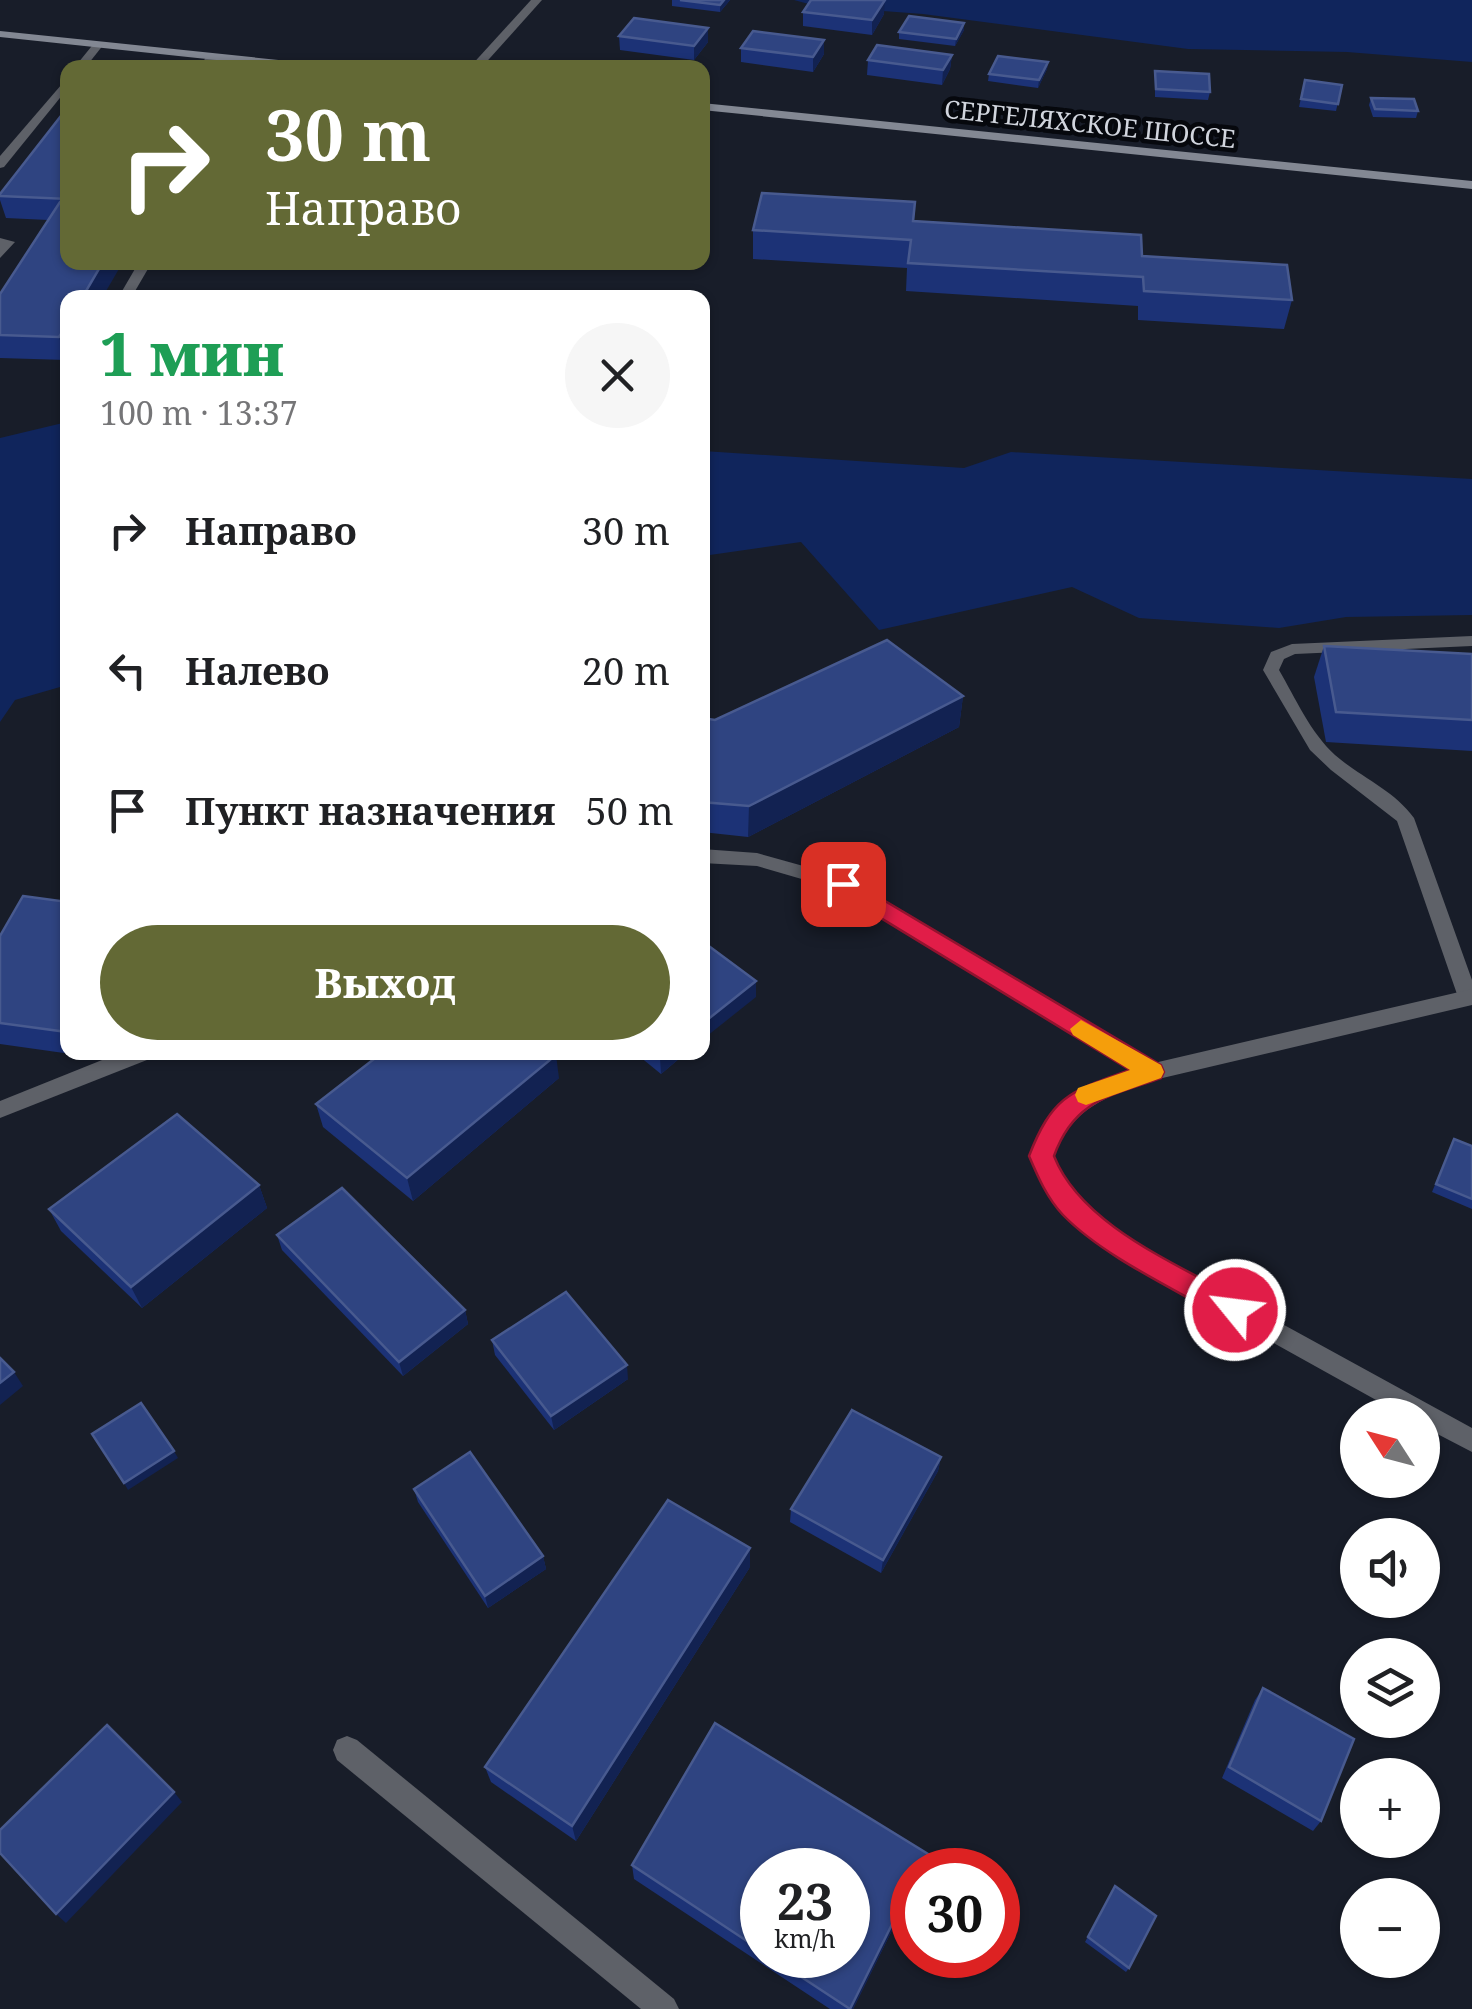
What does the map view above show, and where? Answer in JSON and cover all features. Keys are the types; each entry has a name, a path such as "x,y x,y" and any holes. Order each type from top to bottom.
{"main road":[{"path":"0,34 250,60"},
{"name":"СЕРГЕЛЯХСКОЕ ШОССЕ","path":"710,107 1472,185"}],"street":[{"path":"481,60 537,0"},
{"path":"85,60 99,44"},
{"path":"209,60 212,56"},
{"path":"0,164 60,90"},
{"path":"0,242 9,242 0,254"},
{"path":"1472,641 1292,649 1277,656 1271,670 1312,742 1336,766 1384,795 1406,818 1470,997 1152,1072 1079,1098 1052,1127 1042,1156 1052,1182 1072,1208 1134,1254 1472,1442"},
{"path":"710,855 731,854 788,864 843,884 1152,1072"},
{"path":"0,1110 125,1060"},
{"path":"347,1750 664,2009"}],"shaded area":[{"path":"794,0 1472,0 1472,62 1347,52 1188,49 923,14 816,6"},
{"path":"60,424 60,687 15,700 0,722 0,438"},
{"path":"710,451 964,468 1011,452 1472,479 1472,615 1346,617 1279,628 1139,618 1072,587 879,630 801,542 710,555"}],"building":[{"path":"680,0 724,0 720,5"},
{"path":"811,0 885,0 872,20 803,12"},
{"path":"909,16 964,23 956,39 899,32"},
{"path":"634,18 708,28 694,46 619,36"},
{"path":"753,31 824,40 813,57 741,48"},
{"path":"877,45 952,55 943,70 868,60"},
{"path":"998,56 1048,62 1039,80 989,74"},
{"path":"1155,71 1209,74 1210,92 1156,89"},
{"path":"1305,80 1342,85 1338,104 1301,99"},
{"path":"1371,98 1414,99 1418,111 1375,109"},
{"path":"60,117 60,199 0,194"},
{"path":"762,193 915,202 913,221 1141,235 1142,256 1287,265 1292,300 1144,291 1143,277 908,263 911,240 753,230"},
{"path":"60,202 60,270 98,270 87,290 60,290 59,337 0,335 0,294"},
{"path":"887,640 963,696 749,806 710,803 710,719"},
{"path":"1324,646 1472,654 1472,720 1336,712"},
{"path":"23,896 60,901 60,1031 0,1023 0,936"},
{"path":"710,947 756,981 710,1018"},
{"path":"373,1060 550,1060 407,1178 316,1104"},
{"path":"177,1114 259,1185 131,1287 49,1209"},
{"path":"1454,1139 1472,1146 1472,1199 1436,1184"},
{"path":"342,1188 465,1310 399,1362 277,1235"},
{"path":"566,1292 627,1365 551,1416 492,1340"},
{"path":"0,1358 14,1372 0,1383"},
{"path":"141,1403 174,1451 124,1483 92,1434"},
{"path":"852,1410 941,1457 883,1560 791,1509"},
{"path":"470,1452 543,1556 485,1596 414,1489"},
{"path":"668,1500 750,1548 572,1826 485,1767"},
{"path":"1263,1688 1340,1731 1340,1738 1354,1739 1346,1758 1340,1758 1340,1774 1321,1821 1229,1767"},
{"path":"715,1723 918,1848 890,1848 890,1928 870,1969 870,1848 740,1848 740,1936 632,1865"},
{"path":"107,1725 174,1792 56,1914 0,1853 0,1830"},
{"path":"1115,1886 1156,1916 1129,1968 1088,1937"},
{"path":"803,1978 865,1978 850,2009"}],"slow traffic":[{"path":"1081,1029 1152,1072 1086,1095"}],"route":[{"path":"843,884 1152,1072 1079,1098 1052,1127 1042,1156 1052,1182 1072,1208 1104,1234 1235,1310"}]}
